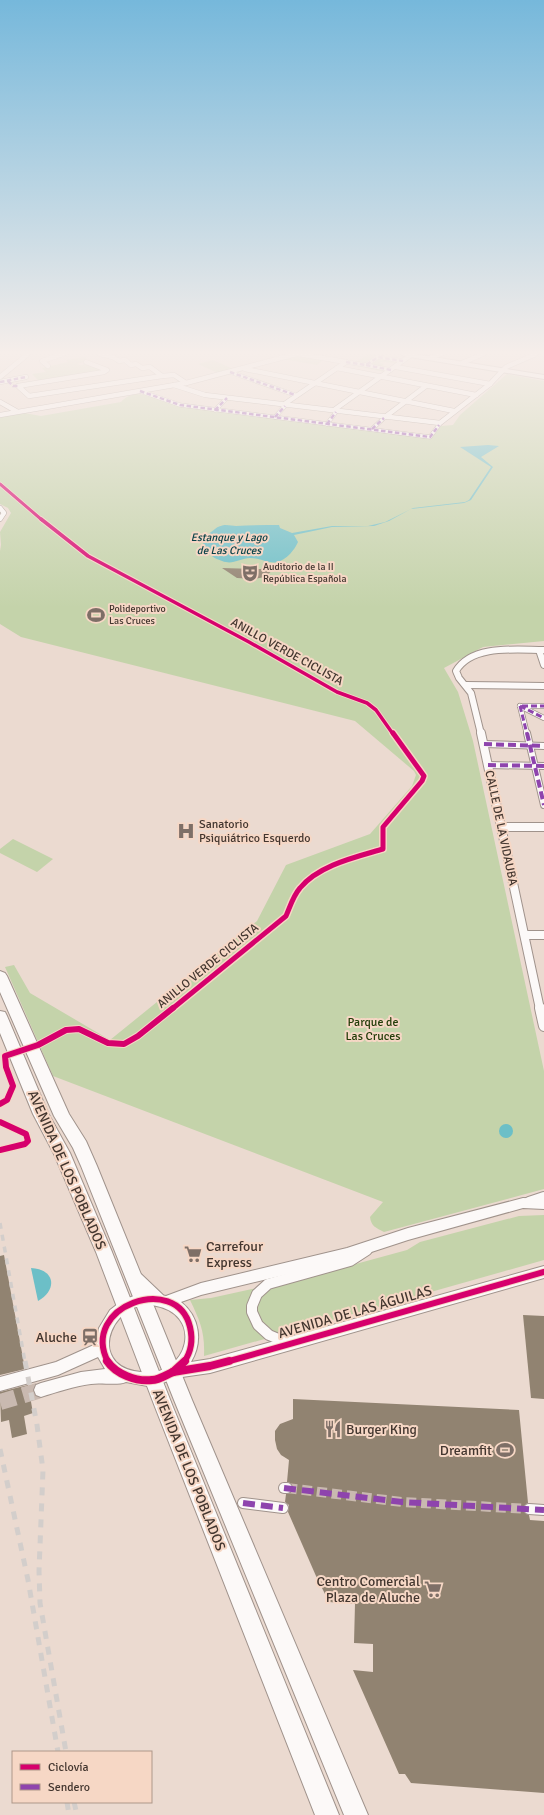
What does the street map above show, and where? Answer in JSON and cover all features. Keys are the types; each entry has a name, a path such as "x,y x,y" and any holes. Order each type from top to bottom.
{"main road":[{"name":"AVENIDA DE LOS POBLADOS","path":"0,976 59,1110 82,1151 132,1272 157,1299 172,1373 356,1815"},
{"name":"AVENIDA DE LOS POBLADOS","path":"0,1016 41,1114 62,1153 327,1815"}],"street":[{"path":"0,508 4,513 0,519"},
{"path":"542,650 544,665"},
{"name":"CALLE DE LA VIDAUBA","path":"542,650 486,652 465,661 456,668 457,677 471,692 484,744 544,1026"},
{"path":"466,686 544,686"},
{"path":"520,706 544,706"},
{"path":"520,706 544,718"},
{"path":"520,706 544,805"},
{"path":"484,744 544,746"},
{"path":"488,765 544,766"},
{"path":"501,826 544,827"},
{"path":"525,935 544,935"},
{"path":"523,1204 544,1197"},
{"name":"AVENIDA DE LAS ÁGUILAS","path":"544,1204 523,1204 408,1234 372,1246 292,1268 235,1282 124,1305 111,1317 104,1331 102,1348 107,1361 116,1371 129,1378 153,1380 172,1373 210,1366 544,1272"},
{"name":"AVENIDA DE LAS ÁGUILAS","path":"288,1344 263,1331 255,1322 251,1308 258,1292 268,1284 350,1261 372,1246"},
{"name":"AVENIDA DE LAS ÁGUILAS","path":"157,1299 183,1311 191,1325 193,1342 186,1359 172,1373"},
{"path":"0,1384 58,1368 102,1348"},
{"path":"41,1390 89,1376 106,1374 129,1378"},
{"path":"243,1503 283,1508"},
{"path":"529,1509 544,1510"}],"green space":[{"name":"Parque de Las Cruces","path":"0,439 544,439 544,641 483,647 444,668 458,692 473,741 544,1071 544,1189 384,1232 373,1225 370,1217 383,1202 53,1076 5,967 14,965 30,993 110,1040 257,921 286,865 370,834 412,786 416,775 414,771 355,721 21,637 0,624 0,532 11,513 8,508 0,504"},
{"path":"13,839 53,859 37,872 0,853 0,849"},
{"path":"544,1215 544,1260 204,1356 204,1340 201,1327 197,1314 190,1300 211,1298 252,1289 275,1286 407,1250 420,1242 519,1216"}],"water":[{"path":"488,445 499,446 481,457 493,467 471,500 464,503 411,509 465,502 469,500 491,467 460,447"},
{"name":"Estanque y Lago de Las Cruces","path":"411,509 389,521 374,526 332,527 294,535 298,542 294,549 284,559 275,562 267,562 256,558 250,558 226,562 210,555 206,551 203,542 211,532 223,525 279,525 280,528 292,533 332,526 368,526 385,522"},
{"path":"506,1124 511,1126 513,1131 511,1136 506,1138 501,1136 499,1131 501,1126"},
{"path":"31,1268 39,1269 45,1272 51,1281 49,1291 38,1301"}],"building":[{"name":"Auditorio de la II República Española","path":"277,566 265,577 254,579 237,578 222,568 260,569"},
{"path":"4,1255 25,1369 0,1375 0,1256"},
{"path":"523,1315 544,1316 544,1399 531,1398"},
{"path":"28,1385 33,1413 24,1416 27,1434 12,1438 9,1420 1,1422 0,1392"},
{"name":"Centro Comercial Plaza de Aluche","path":"293,1399 519,1410 528,1503 524,1506 523,1511 529,1515 530,1520 544,1521 544,1793 411,1783 405,1774 399,1774 353,1670 373,1672 373,1644 354,1643 355,1604 329,1602 288,1512 289,1505 285,1502 286,1494 290,1493 293,1488 290,1483 287,1482 289,1460 281,1455 277,1449 275,1431 280,1424 293,1419"}],"tunnel":[{"path":"0,1402 41,1390"},
{"path":"287,1488 402,1502 529,1509"}],"railway":[{"path":"0,1223 25,1362"},
{"path":"25,1361 37,1425 43,1470 39,1571 40,1603 66,1751"},
{"path":"0,1449 28,1580 58,1751"},
{"path":"67,1803 69,1815"},
{"path":"74,1803 77,1815"}],"marked path":[{"path":"520,706 544,805"},
{"path":"520,706 544,718"},
{"path":"522,706 544,706"},
{"path":"484,744 544,746"},
{"path":"488,765 544,766"},
{"path":"284,1488 402,1502 544,1510"},
{"path":"243,1503 283,1508"}],"cycle path":[{"name":"ANILLO VERDE CICLISTA","path":"0,484 54,531 88,556 249,642 337,692 367,703 376,710 424,776 422,781 383,827 383,849 362,855 326,869 307,881 296,894 286,916 138,1036 124,1044 108,1043 79,1029 66,1030 38,1045 5,1056 6,1067 13,1086 7,1100 0,1104"},
{"path":"0,1122 26,1134 28,1137 28,1141 25,1144 0,1150"},
{"path":"172,1373 174,1371 181,1365 185,1360 189,1354 192,1344 192,1334 189,1321 183,1312 174,1305 163,1300 151,1299 139,1300 128,1304 118,1311 108,1323 103,1338 103,1349 108,1362 117,1371 128,1377 153,1380 159,1378 171,1373 174,1372 210,1366 544,1272"}],"place":[{"name":"Auditorio de la II República Española","path":"250,573"},
{"name":"Polideportivo Las Cruces","path":"96,615"},
{"name":"Sanatorio Psiquiátrico Esquerdo","path":"186,831"},
{"name":"Carrefour Express","path":"193,1254"},
{"name":"Aluche","path":"90,1337"},
{"name":"Burger King","path":"333,1429"},
{"name":"Dreamfit","path":"505,1450"},
{"name":"Centro Comercial Plaza de Aluche","path":"433,1589"}]}
